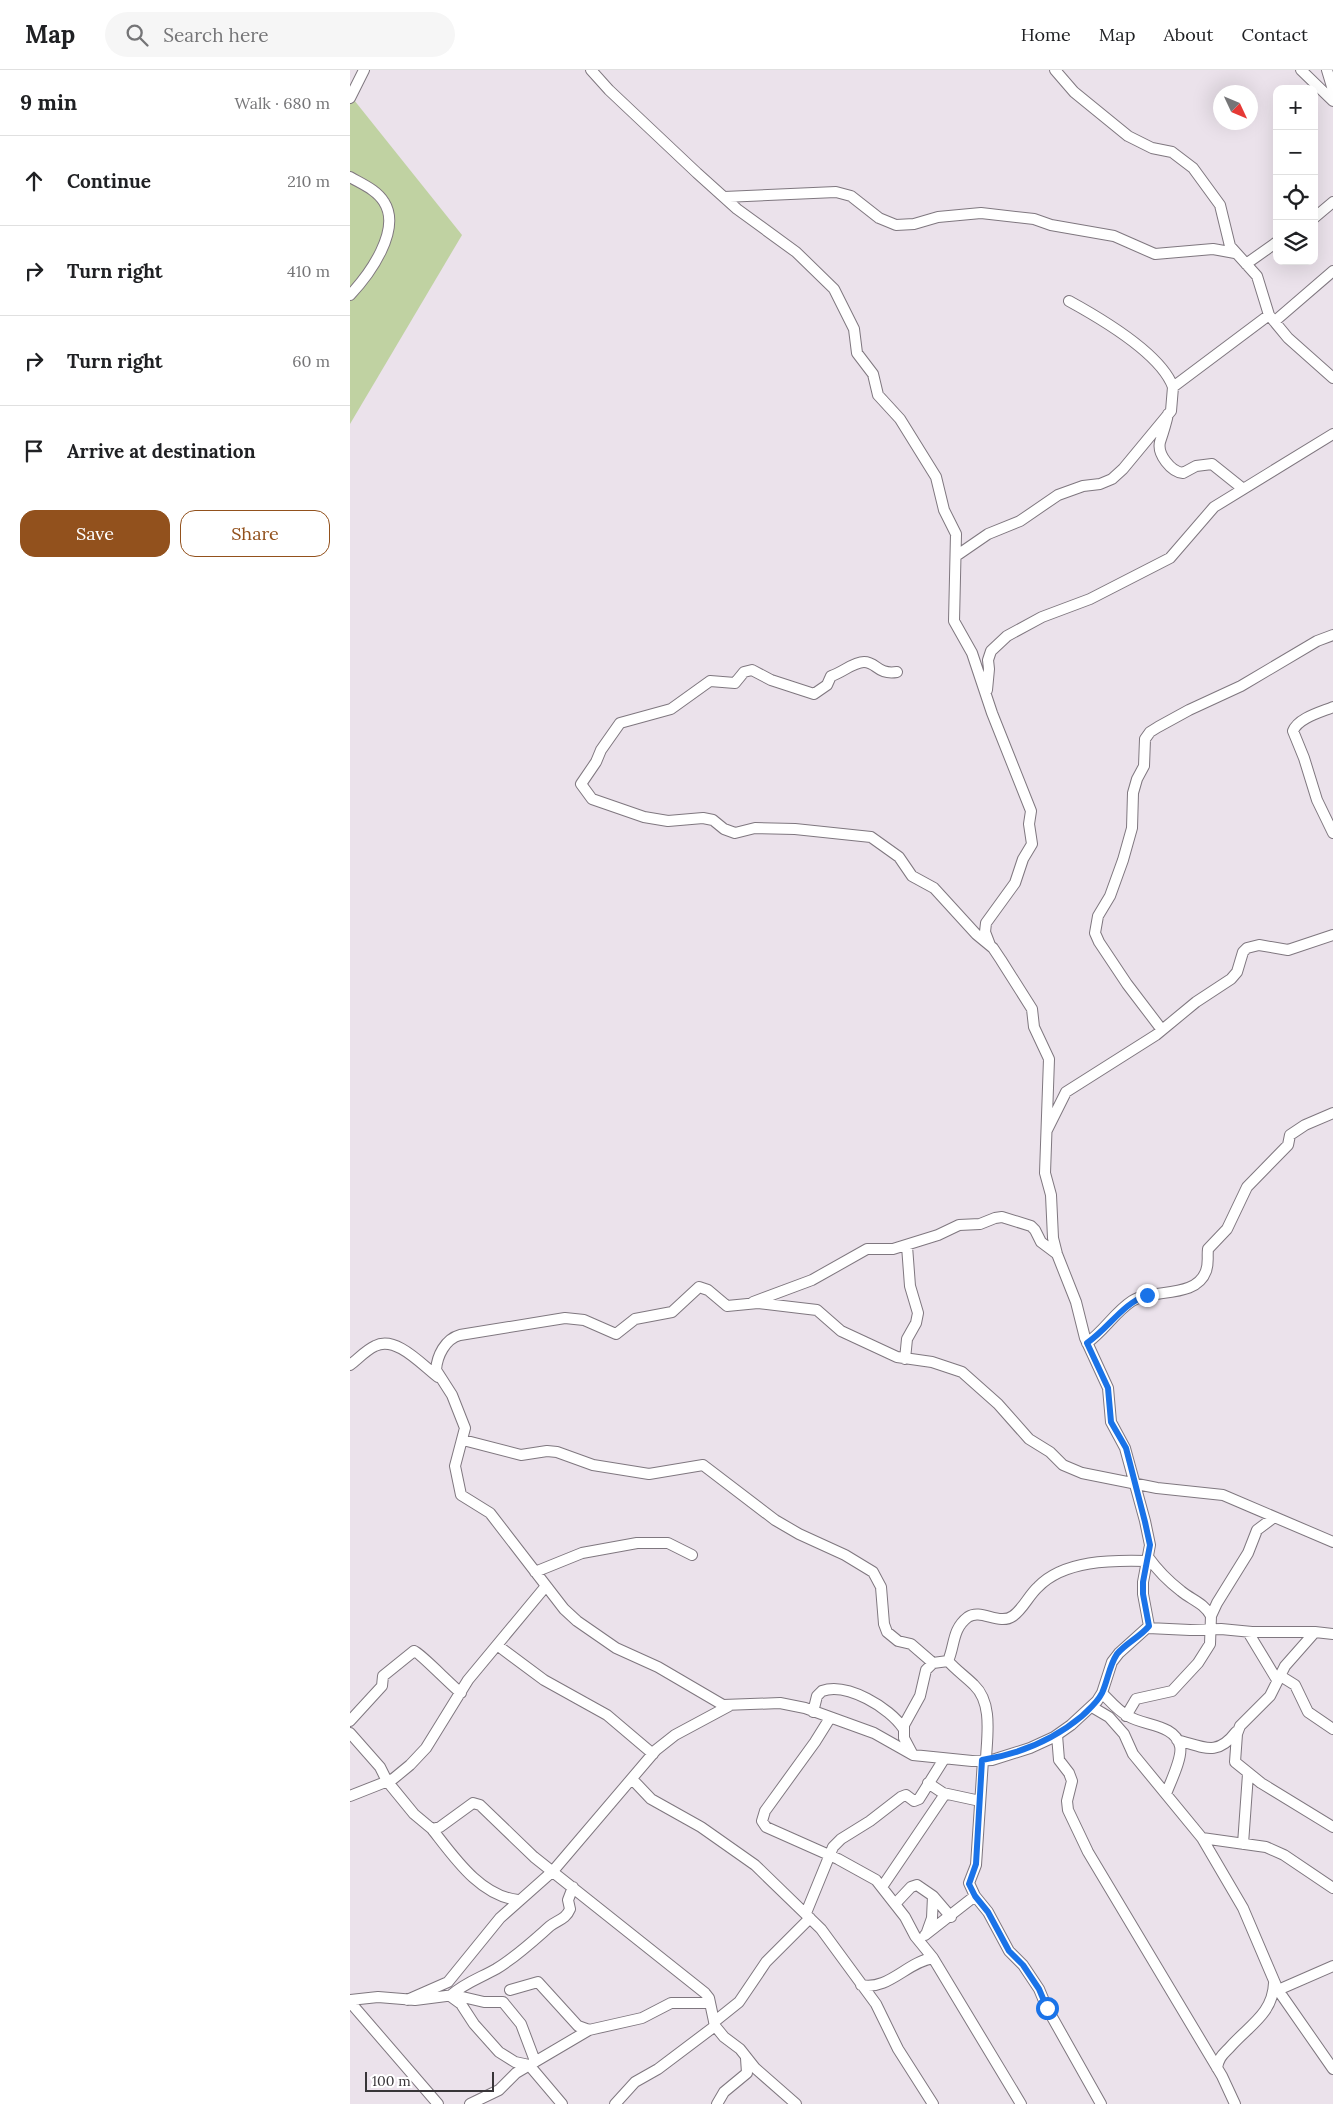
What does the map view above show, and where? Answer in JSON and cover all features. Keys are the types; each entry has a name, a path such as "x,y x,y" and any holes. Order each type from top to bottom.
{"street":[{"path":"350,98 364,70"},
{"path":"591,70 609,90 724,197 796,252 834,289 854,329 857,353 873,374 878,395 900,418 933,470 944,510 956,534 954,621 972,653 992,713 1031,808 1029,824 1032,844 1023,859 1015,883 986,923 985,932 990,946 1032,1009 1034,1027 1049,1059 1045,1173 1050,1195 1057,1254 1076,1302 1087,1343 1108,1388 1111,1422 1126,1448 1147,1529 1150,1545 1143,1582 1143,1594 1149,1617 1148,1628"},
{"path":"1055,70 1074,92 1128,136 1152,148 1172,152 1193,168 1220,205 1230,246 1235,254 1257,276 1272,318 1288,338 1333,378"},
{"path":"1301,70 1333,100"},
{"path":"1327,70 1333,90"},
{"path":"350,177 382,198 389,210 390,217 382,250 350,295"},
{"path":"724,197 836,192 851,196 879,218 896,225 914,224 938,217 981,214 1034,219 1051,225 1114,236 1155,254 1213,249 1235,254"},
{"path":"1318,215 1333,202"},
{"path":"1246,264 1273,245"},
{"path":"1173,388 1272,318 1303,299 1333,271"},
{"path":"956,556 988,534 1020,521 1058,495 1112,479 1123,469 1173,409 1173,388 1164,370 1120,332 1069,301"},
{"path":"1168,414 1160,444 1162,455 1168,464 1177,472 1183,472 1196,466 1212,464 1242,488"},
{"path":"986,692 990,651 997,644 1042,617 1090,599 1170,558 1214,506 1333,434"},
{"path":"1162,1030 1127,984 1095,934 1098,916 1110,896 1132,828 1133,794 1137,779 1144,766 1145,739 1150,732 1189,710 1221,697 1317,641 1333,635"},
{"path":"897,672 883,673 870,664 860,663 831,676 827,685 814,694 771,680 752,670 744,672 735,683 710,681 671,709 620,722 600,750 592,768 582,779 582,786 592,799 639,815 668,822 703,818 713,820 724,830 735,833 755,828 795,829 830,834 870,836 898,857 912,876 934,888 970,928 990,946"},
{"path":"1333,707 1296,725 1293,731 1304,758 1317,800 1333,833"},
{"path":"1046,1132 1066,1092 1162,1030 1196,1002 1236,974 1243,952 1247,948 1259,945 1288,950 1333,935"},
{"path":"1087,1343 1098,1336 1133,1300 1184,1289 1202,1277 1208,1262 1208,1248 1227,1229 1249,1185 1288,1145 1291,1134 1333,1114"},
{"path":"746,1304 812,1280 868,1249 893,1249 907,1246 938,1235 958,1225 980,1224 1002,1217 1031,1226 1041,1242 1057,1254"},
{"path":"906,1359 907,1339 916,1323 918,1312 910,1286 907,1246"},
{"path":"438,1377 436,1370 439,1357 449,1341 460,1335 565,1318 578,1318 616,1334 635,1319 672,1312 700,1287 708,1290 724,1305 758,1304 817,1310 841,1331 896,1357 948,1366 965,1374 998,1404 1029,1439 1050,1452 1063,1465 1097,1478 1134,1482 1157,1488 1223,1495 1273,1518 1333,1542"},
{"path":"350,1365 376,1345 389,1343 405,1350 418,1363 438,1377 452,1395 464,1428 463,1440 455,1466 460,1493 466,1500 490,1514 546,1586 573,1617 602,1640 658,1667 719,1704 729,1706 772,1702 813,1712 874,1733 913,1755 984,1760 1002,1757 1030,1748 1058,1735 1092,1706 1102,1693 1112,1662 1119,1652 1148,1628 1211,1629 1282,1634 1315,1632 1333,1634"},
{"path":"463,1440 522,1456 557,1452 593,1465 649,1474 703,1465 776,1520 799,1534 845,1555 874,1572 882,1587 884,1624 887,1632 898,1641 911,1644 933,1662 948,1661 976,1687 985,1705 987,1730 976,1865 969,1884 975,1896 988,1912 1009,1951 1023,1965 1039,1989 1047,2008 1101,2104"},
{"path":"1126,1716 1138,1698 1172,1691 1184,1681 1209,1646 1211,1616 1248,1553 1257,1530 1273,1518"},
{"path":"535,1572 582,1553 636,1542 668,1543 692,1555"},
{"path":"1148,1559 1161,1575 1182,1592 1202,1604 1211,1616"},
{"path":"948,1661 955,1633 974,1614 994,1619 1013,1616 1038,1586 1054,1574 1072,1567 1148,1559"},
{"path":"350,1796 387,1782 403,1772 426,1748 468,1680 546,1586"},
{"path":"1248,1632 1278,1678 1295,1685 1308,1712 1333,1729"},
{"path":"1177,1740 1220,1748 1227,1744 1270,1696 1278,1678 1315,1632"},
{"path":"497,1645 544,1680 607,1715 653,1754"},
{"path":"350,1721 382,1686 383,1676 414,1651 420,1654 441,1677 461,1693"},
{"path":"913,1755 904,1738 903,1728 920,1696 926,1670 933,1662"},
{"path":"813,1712 817,1696 822,1690 850,1692 878,1704 903,1728"},
{"path":"1102,1693 1126,1716 1140,1722 1162,1727 1177,1740 1180,1746 1180,1754 1166,1794"},
{"path":"407,2000 448,1982 492,1928 518,1900 553,1871 653,1754 675,1735 729,1706"},
{"path":"1092,1706 1109,1717 1124,1734 1133,1754 1202,1838 1243,1908 1278,1990 1333,2069"},
{"path":"830,1718 765,1811 762,1821 766,1827 830,1855 866,1874 882,1887 910,1929 933,1958 1021,2104"},
{"path":"1238,1730 1235,1762 1248,1774 1333,1827"},
{"path":"350,1732 380,1767 387,1782 414,1814 432,1828 486,1889 501,1897 518,1900"},
{"path":"1058,1735 1059,1760 1069,1772 1072,1781 1068,1796 1068,1810 1088,1852 1236,2104"},
{"path":"615,2104 635,2082 658,2069 715,2024 739,2002 766,1962 808,1915 818,1880 841,1838 870,1821 901,1797 906,1795 914,1801 918,1799 944,1758"},
{"path":"1243,1844 1248,1774"},
{"path":"632,1779 651,1799 701,1827 755,1865 808,1915 834,1944 861,1986 876,2004 898,2049 933,2104"},
{"path":"928,1783 945,1794 958,1795 980,1801"},
{"path":"882,1887 945,1794"},
{"path":"432,1828 440,1827 469,1805 476,1804 640,1944 705,1993 710,2003 715,2024 724,2037 740,2049 755,2068 796,2104"},
{"path":"1202,1838 1266,1847 1284,1855 1333,1888"},
{"path":"895,1904 915,1885 919,1885 933,1896 951,1917"},
{"path":"450,1996 463,1984 502,1965 530,1945 553,1924 564,1918 570,1909 568,1900 573,1886"},
{"path":"924,1947 925,1935 932,1918 933,1896"},
{"path":"925,1935 935,1926 951,1917 975,1896"},
{"path":"861,1986 870,1987 880,1984 923,1960 933,1958"},
{"path":"1278,1990 1333,1966"},
{"path":"1216,2068 1219,2057 1261,2016 1270,2003 1273,1996 1274,1980"},
{"path":"510,1990 538,1982 578,2026 590,2030"},
{"path":"350,2001 378,1996 407,2000 450,1996 503,2002 521,2024 532,2063 562,2104"},
{"path":"450,1996 460,2004 474,2024 499,2052 515,2062 532,2063"},
{"path":"350,2001 438,2104"},
{"path":"470,2104 499,2090 516,2073 590,2030 642,2018 671,2003 710,2003"},
{"path":"717,2104 724,2092 748,2073 746,2057"}],"green space":[{"path":"350,95 462,235 350,424"}],"route":[{"path":"1047,2008 1039,1989 1023,1965 1009,1951 988,1912 975,1896 969,1884 976,1864 976,1837 980,1814 982,1760 992,1760 1030,1748 1054,1738 1071,1725 1091,1708 1102,1693 1112,1662 1119,1652 1149,1626 1149,1617 1143,1594 1143,1582 1150,1545 1145,1522 1126,1448 1111,1422 1108,1388 1087,1343 1098,1336 1133,1300 1147,1295"}]}
